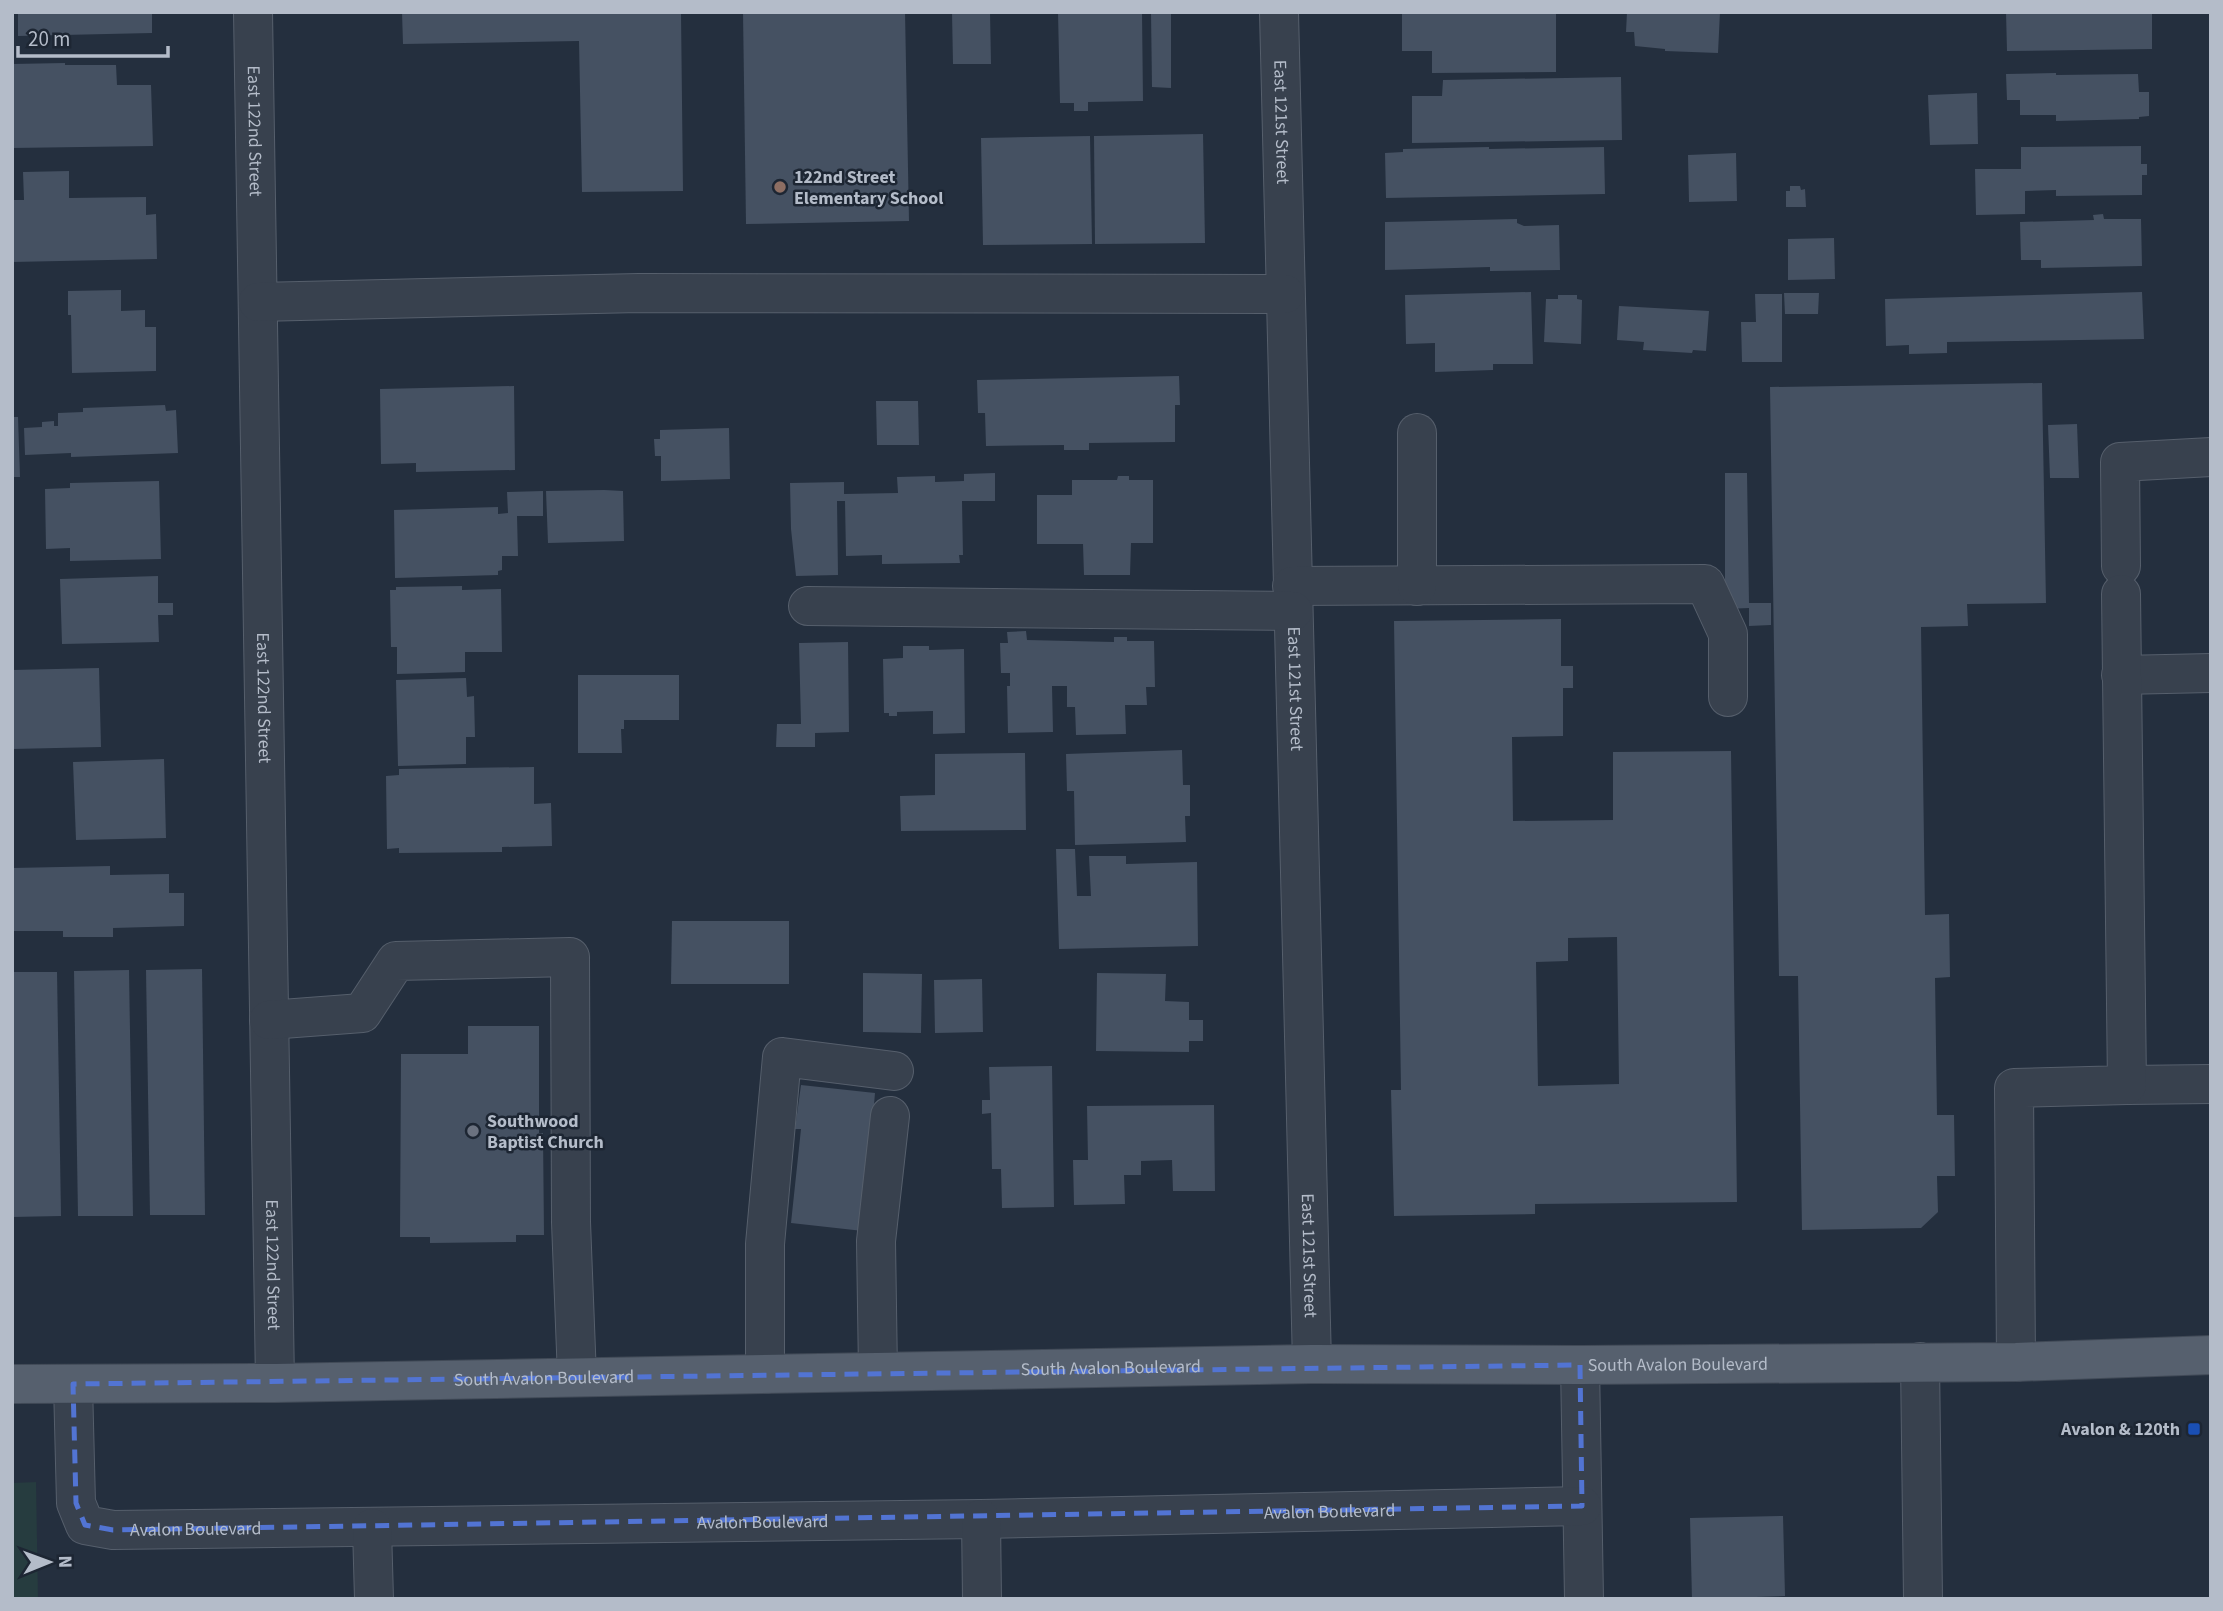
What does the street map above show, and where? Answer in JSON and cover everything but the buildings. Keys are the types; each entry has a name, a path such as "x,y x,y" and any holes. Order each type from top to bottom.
{"main road":[{"name":"South Avalon Boulevard","path":"12,1384 1312,1364 2016,1362 2211,1355"}],"street":[{"name":"East 122nd Street","path":"253,12 275,1382"},
{"name":"East 121st Street","path":"1279,12 1312,1364"},
{"path":"258,302 639,293 1285,294"},
{"path":"1417,586 1418,433"},
{"path":"2127,1085 2120,462 2211,457"},
{"path":"808,606 1293,599 1417,586 1705,584 1728,634 1728,697"},
{"path":"2122,675 2211,673"},
{"path":"269,1020 362,1013 397,961 570,957 571,1222 577,1377"},
{"path":"765,1374 765,1244 782,1057 894,1071"},
{"path":"2016,1362 2014,1088 2211,1084"},
{"path":"878,1372 876,1241 890,1116"},
{"path":"1920,1362 1923,1599"},
{"path":"1580,1365 1584,1599"},
{"name":"Avalon Boulevard","path":"74,1384 76,1503 85,1525 113,1530 981,1519 1582,1506"},
{"path":"981,1519 982,1599"},
{"path":"372,1528 373,1599"}],"highlighted area":[{"path":"1580,1365 1582,1506 113,1530 85,1525 76,1503 73,1384"}],"green space":[{"path":"36,1482 38,1599 12,1599 12,1483"}],"place":[{"name":"122nd Street Elementary School","path":"780,187"},
{"name":"Southwood Baptist Church","path":"473,1131"},
{"name":"Avalon & 120th","path":"2194,1429"}]}
